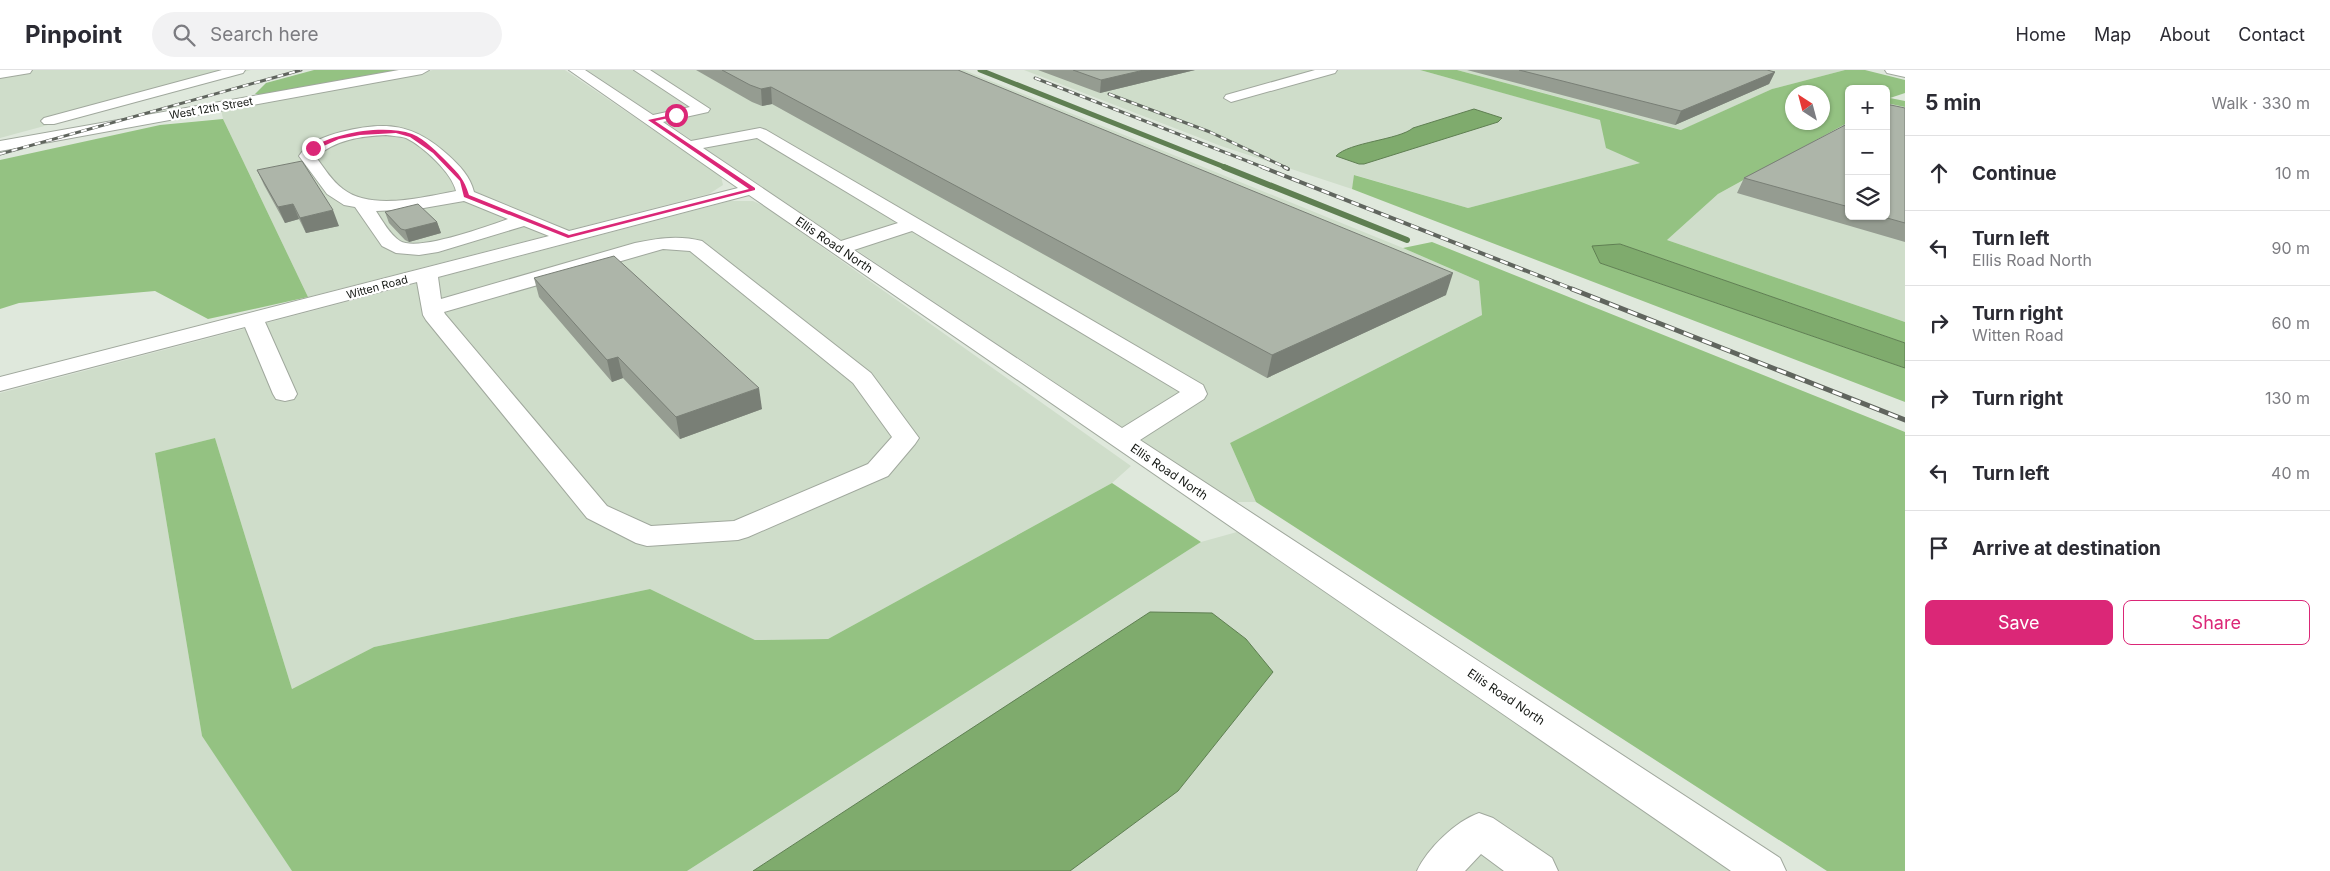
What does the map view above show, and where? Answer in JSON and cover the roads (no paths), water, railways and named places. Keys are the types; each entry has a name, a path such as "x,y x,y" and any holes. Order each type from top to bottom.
{"street":[{"path":"0,74 25,70"},
{"path":"31,124 238,70"},
{"name":"West 12th Street","path":"0,146 422,70"},
{"name":"Ellis Road North","path":"576,70 1122,440 1765,871"},
{"path":"641,70 709,113 651,120"},
{"path":"1231,98 1330,70"},
{"path":"1892,70 1905,73"},
{"path":"731,124 743,125 760,133 1194,390 1195,394 1122,440"},
{"path":"466,196 462,180 435,152 412,136 396,132 360,133 338,138 313,148 306,156 338,194 362,205 405,205 466,196 568,237"},
{"path":"689,146 755,132"},
{"name":"Witten Road","path":"0,384 753,189"},
{"path":"362,205 393,245 410,250 452,243 526,219"},
{"path":"839,248 914,224"},
{"path":"452,243 471,262"},
{"path":"427,274 434,315 597,512 647,536 738,530 878,470 906,438 862,378 695,245 663,243 635,249 433,308"},
{"path":"253,319 285,394"},
{"path":"1438,871 1479,830 1537,871"}],"waterway":[{"path":"980,70 1227,168"},
{"path":"1224,167 1407,240"}],"railway":[{"path":"0,154 301,70"},
{"path":"1035,78 1265,168"},
{"path":"1109,94 1210,132 1287,168"},
{"path":"1262,167 1575,290"},
{"path":"1284,167 1288,169"},
{"path":"1572,289 1905,420"}]}
